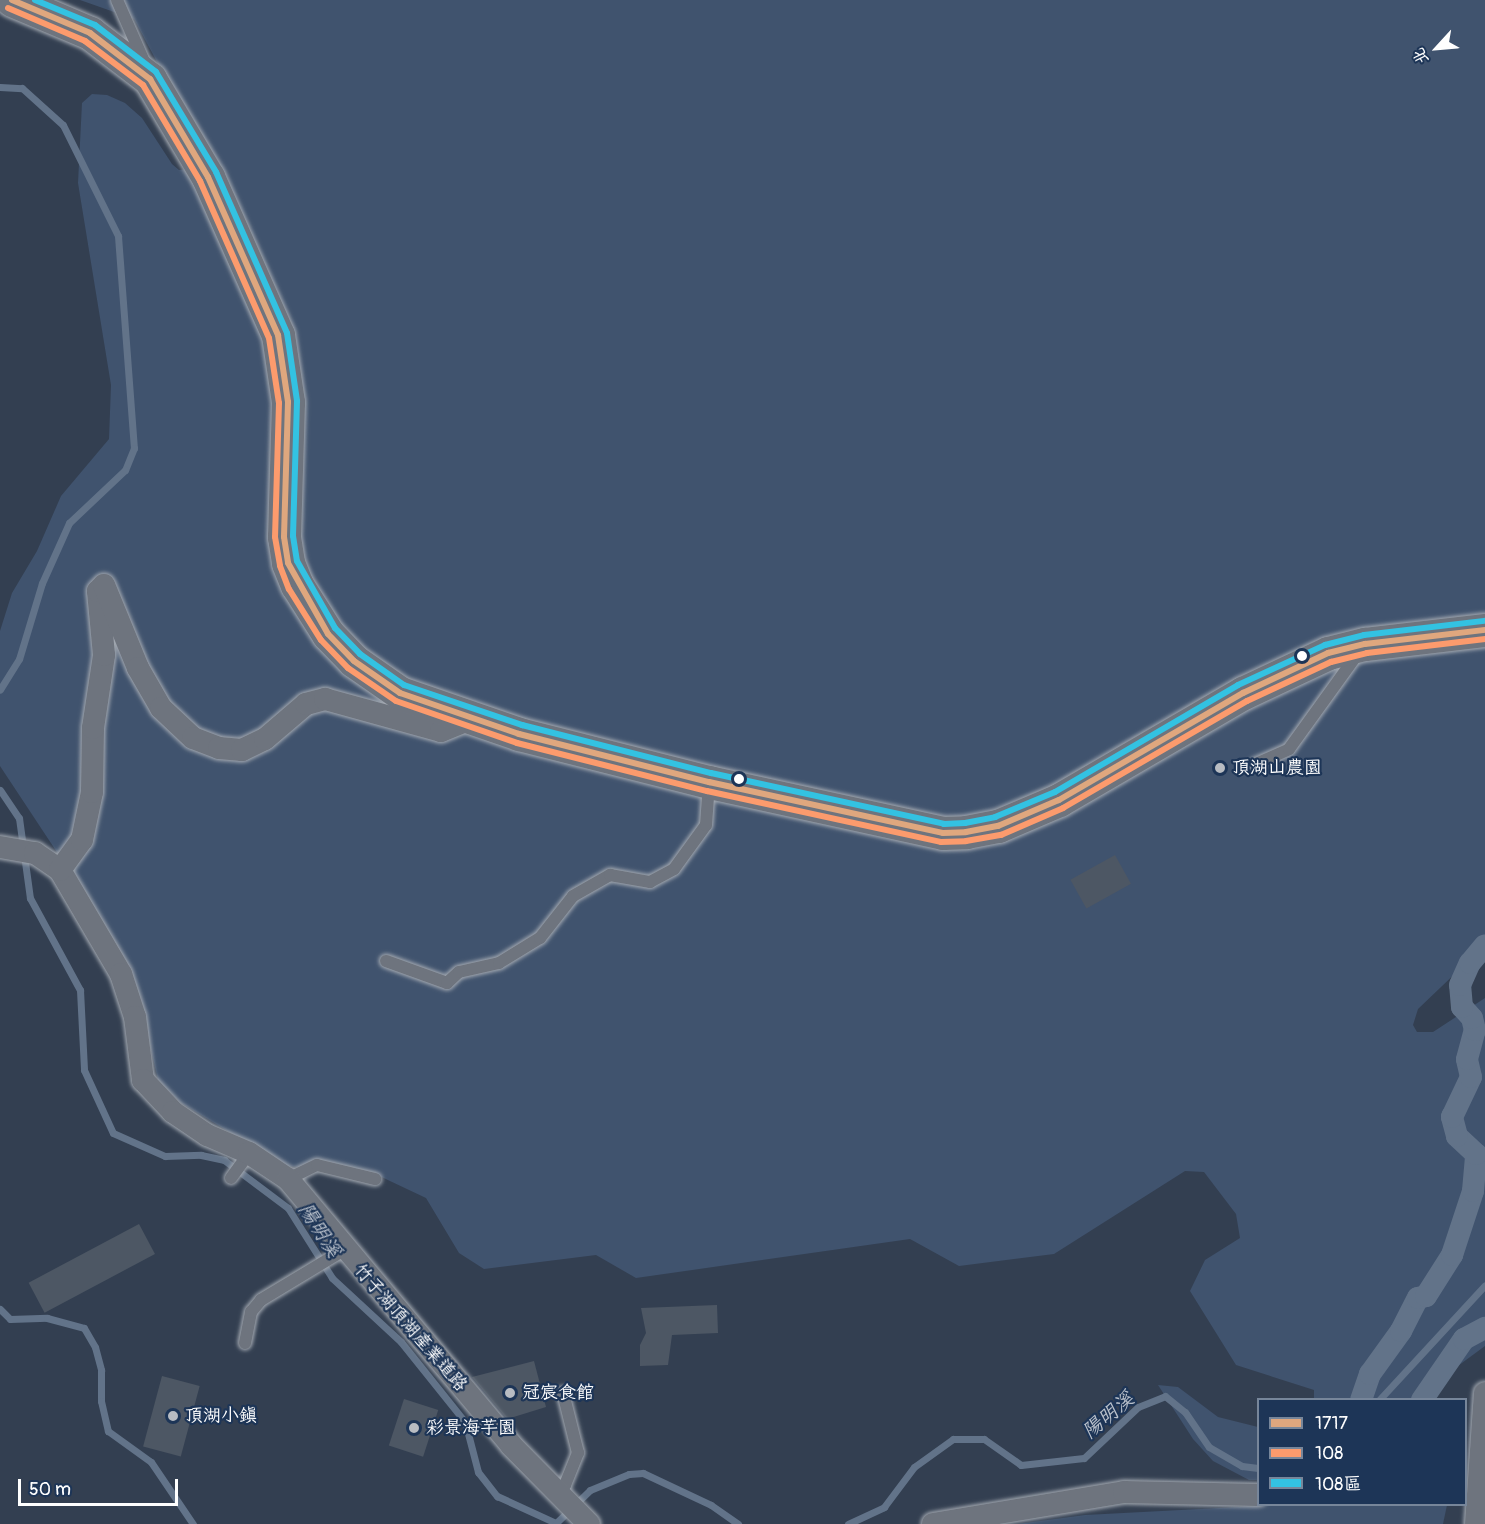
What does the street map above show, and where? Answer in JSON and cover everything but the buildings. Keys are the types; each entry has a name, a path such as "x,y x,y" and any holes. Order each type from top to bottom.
{"main road":[{"path":"12,0 90,33 125,57 150,79 208,177 278,335 288,402 284,537 297,585 328,634 354,661 400,693 470,719 709,782 943,833 998,826 1059,800 1243,693 1302,663 1365,644 1485,630"}],"street":[{"path":"60,870 82,840 92,792 93,728 104,655 98,591 104,585 138,669 161,708 193,738 219,748 242,750 265,739 306,704 325,699 441,731 470,719"},
{"name":"竹子湖頂湖產業道路","path":"6,848 34,853 60,870 121,974 135,1017 143,1080 173,1112 207,1135 249,1153 288,1179 339,1253 511,1445 573,1508"},
{"path":"1467,1402 1485,1393"},
{"path":"1476,1524 1485,1393"},
{"path":"933,1524 1124,1491 1257,1495"}],"lane":[{"path":"117,0 150,79"},
{"path":"1256,764 1289,749 1365,644"},
{"path":"386,962 447,983 459,972 499,963 540,938 573,896 610,875 650,882 674,869 706,825 709,782"},
{"path":"231,1178 249,1153"},
{"path":"288,1179 317,1165 375,1179"},
{"path":"245,1343 251,1312 261,1300 315,1271 339,1253"},
{"path":"563,1393 578,1453 565,1485 573,1508"}],"shaded area":[{"path":"80,0 1485,0 1485,945 1418,1009 1413,1025 1417,1032 1433,1032 1485,998 1485,1346 1414,1398 1314,1398 1314,1390 1236,1365 1190,1291 1205,1260 1240,1238 1236,1214 1204,1172 1185,1171 1054,1254 959,1266 910,1239 636,1278 596,1255 484,1269 459,1253 426,1198 373,1173 286,1166 181,1103 158,1080 143,1015 74,878 0,766 0,631 12,593 37,551 61,496 109,439 111,385 78,183 82,103 92,94 107,95 125,103 142,118 172,164 179,170 190,169 164,75 134,19"},
{"path":"1158,1385 1178,1387 1218,1417 1257,1427 1257,1480 1249,1480 1213,1461 1193,1439"},
{"path":"1259,1506 1447,1506 1443,1524 1018,1524 1085,1515"}],"waterway":[{"path":"0,87 22,88 63,125 118,236 134,448 125,470 69,523 42,583 19,659 0,690"},
{"name":"陽明溪","path":"0,790 19,818 30,898 80,990 84,1070 113,1133 165,1156 201,1155 224,1160 288,1208 332,1278 401,1342 465,1422 478,1472 497,1496 556,1523 590,1490 629,1474 643,1473 711,1505 738,1524"},
{"path":"1362,1398 1370,1374 1401,1331 1418,1298 1426,1296 1452,1255 1473,1191 1476,1154 1457,1136 1452,1117 1471,1077 1467,1059 1475,1030 1472,1018 1462,1007 1460,985 1470,963 1485,945"},
{"name":"陽明溪","path":"1381,1398 1485,1285"},
{"path":"0,1309 10,1319 47,1318 84,1328 95,1347 101,1370 101,1401 108,1431 151,1462 193,1524"},
{"path":"1423,1398 1464,1339 1485,1328"},
{"name":"陽明溪","path":"848,1524 884,1507 914,1467 953,1439 984,1439 1021,1465 1084,1458 1138,1407 1165,1396 1185,1412 1209,1447 1242,1466 1257,1468"}],"transit line":[{"name":"1717","path":"12,0 90,33 150,79 208,177 278,335 288,402 284,537 288,563 328,634 354,661 400,693 519,734 709,782 943,833 966,832 998,826 1059,800 1243,693 1328,653 1365,644 1485,630"},
{"name":"108區","path":"35,0 95,25 156,72 216,172 287,333 297,401 293,536 297,561 335,628 360,654 404,685 522,725 711,773 944,824 965,823 995,817 1055,792 1238,685 1325,645 1364,635 1484,621"},
{"name":"108","path":"8,8 85,41 143,85 200,181 269,338 279,403 275,537 280,566 289,589 321,640 348,668 396,701 517,743 707,791 941,842 966,841 1001,835 1063,808 1247,701 1331,662 1367,653 1485,639"}],"place":[{"name":"頂湖山農園","path":"1220,768"},
{"name":"冠宸食館","path":"510,1393"},
{"name":"頂湖小鎮","path":"173,1416"},
{"name":"彩景海芋園","path":"414,1428"}]}
